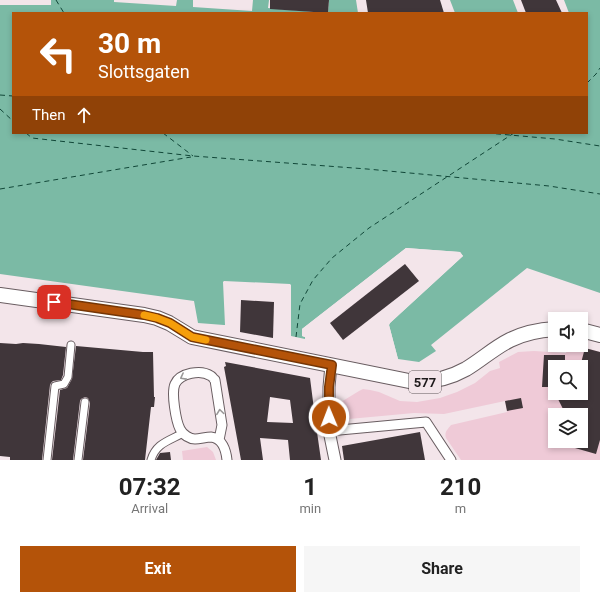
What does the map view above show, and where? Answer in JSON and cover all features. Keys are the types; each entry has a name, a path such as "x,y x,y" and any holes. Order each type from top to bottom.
{"main road":[{"name":"577","path":"0,295 144,315 170,323 192,337 410,381 423,382 440,380 453,375 467,368 496,348 518,336 538,330 548,329"},
{"path":"588,332 600,335"}],"street":[{"path":"47,460 55,386 64,384 68,377 71,345"},
{"path":"332,365 329,387 329,431 335,460"},
{"path":"219,440 222,425 215,380 211,376 203,373 192,373 179,378 175,384 173,393 175,412 180,430 187,437 196,439 212,437 219,440 223,445 227,460"},
{"path":"78,460 85,402"},
{"path":"329,431 426,422 451,460"},
{"path":"151,460 153,452 161,444 183,433"}],"shaded area":[{"path":"51,0 114,0 114,2 176,6 177,0 193,0 193,7 252,11 253,0 269,0 268,8 316,12 12,12 12,134 588,134 588,12 569,12 564,0 600,0 600,293 527,268 431,345 436,351 419,362 398,359 389,325 463,256 460,252 406,248 302,329 302,336 305,337 305,339 291,336 290,284 224,281 224,325 198,323 194,301 0,274 0,5 51,5"},
{"path":"329,0 356,0 358,12 328,12"},
{"path":"450,0 513,0 518,12 455,12"},
{"path":"588,349 600,352 600,460 461,460 446,438 446,432 448,429 451,425 507,412 505,401 444,414 414,413 349,419 350,429 338,430 335,419 341,402 363,389 379,392 400,401 417,402 440,398 475,383 490,371 500,368 499,362 518,352 588,352"},
{"path":"207,447 213,452 216,460 183,460 182,451"}],"pier":[{"path":"406,248 460,252 463,256 390,323 389,325 398,359 396,359 387,325 388,321 460,256 459,254 406,250 304,330 304,334 307,336 307,339 302,336 302,329"}],"building":[{"path":"270,0 329,0 328,12 270,9"},
{"path":"366,0 440,0 444,12 368,12"},
{"path":"521,0 556,0 562,12 526,12"},
{"path":"405,264 419,281 343,340 330,323"},
{"path":"241,300 274,302 273,338 240,332"},
{"path":"0,343 23,343 66,347 63,375 61,380 53,381 50,385 42,460 10,460 10,457 0,456"},
{"path":"76,346 153,352 155,397 154,407 151,407 145,460 83,460 90,403 88,398 85,397 80,401 73,460 52,460 60,390 67,388 72,379"},
{"path":"588,349 600,352 600,440 596,454 575,448 588,448 588,408 562,408 558,400 588,400 588,360 582,360 584,352 588,352"},
{"path":"544,355 565,355 565,360 548,360 548,387 542,387"},
{"path":"225,362 310,378 321,460 290,460 288,440 260,438 263,460 241,460 224,367 226,366","holes":["270,397 290,400 293,423 267,422"]},
{"path":"521,398 523,408 507,411 505,401"},
{"path":"420,432 425,460 344,460 342,446"},
{"path":"170,452 171,460 156,460 160,453"}],"ferry route":[{"path":"56,0 63,12"},
{"path":"588,82 600,68"},
{"path":"0,95 12,96"},
{"path":"0,109 12,120"},
{"path":"27,134 32,138 193,156 367,169 549,186 600,194"},
{"path":"164,134 193,156"},
{"path":"498,134 555,139 600,146"},
{"path":"296,337 300,304 313,280 332,258 369,228 512,134"},
{"path":"0,189 191,157"}],"slow traffic":[{"path":"144,315 170,323 192,337 206,340"}],"route":[{"path":"54,302 144,315 170,323 192,337 332,365 329,387 329,417"}]}
